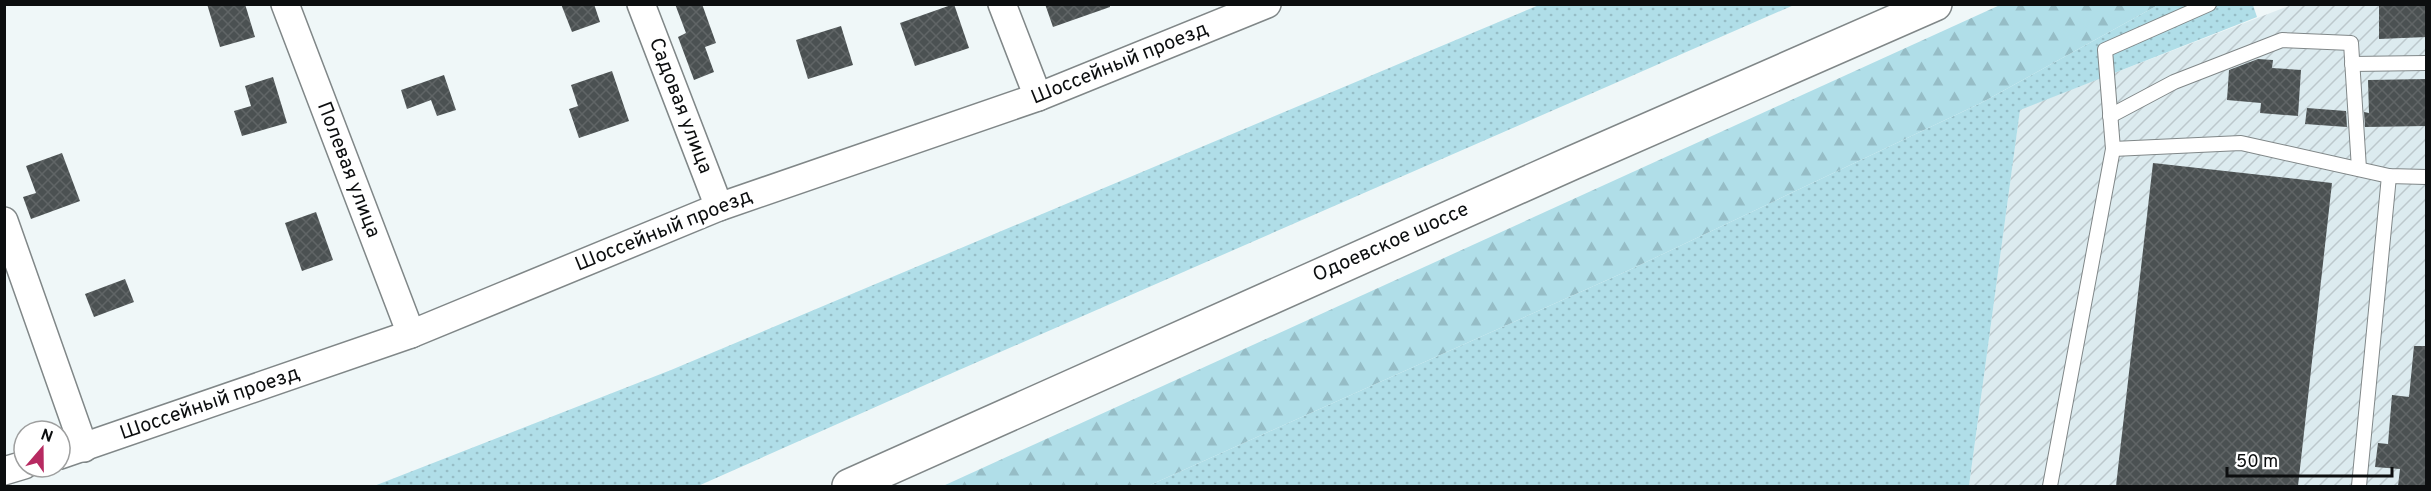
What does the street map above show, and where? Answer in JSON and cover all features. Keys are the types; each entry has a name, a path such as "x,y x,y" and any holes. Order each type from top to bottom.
{"main road":[{"name":"Одоевское шоссе","path":"849,486 1572,162 1935,4"}],"street":[{"name":"Полевая улица","path":"285,4 411,334"},
{"name":"Садовая улица","path":"640,4 719,207"},
{"path":"1002,4 1038,98"},
{"name":"Шоссейный проезд","path":"72,452 411,334 719,207 1038,98 1267,4"},
{"path":"4,220 62,419"}],"lane":[{"path":"2050,486 2113,149 2105,50 2209,4"},
{"path":"2110,116 2174,82 2282,40 2350,43 2359,169"},
{"path":"2352,64 2427,63"},
{"path":"2113,149 2241,143 2389,176 2427,177"},
{"path":"2359,486 2389,176"}],"shaded area":[{"path":"2291,5 2426,5 2426,486 1969,486 2020,109"}],"green space":[{"path":"1539,5 1794,5 698,486 374,486 671,370"},
{"path":"2000,5 2158,5 1981,103 1625,272 1148,486 943,486"},
{"path":"2158,5 2253,5 2257,17 2020,110 1969,486 1148,486 1625,272 1981,103"}],"building":[{"path":"207,4 245,4 255,37 220,47"},
{"path":"561,4 594,4 600,22 572,32"},
{"path":"675,4 702,4 716,43 705,47 714,72 694,80 678,37 686,33"},
{"path":"954,4 969,48 915,66 900,23"},
{"path":"1045,4 1110,4 1110,7 1053,27"},
{"path":"2379,4 2427,4 2427,37 2379,39"},
{"path":"841,26 853,65 808,79 796,40"},
{"path":"2258,59 2273,60 2272,68 2301,70 2298,116 2260,113 2261,103 2227,100 2229,70"},
{"path":"612,71 629,121 579,138 569,109 578,106 571,85"},
{"path":"444,75 456,110 437,116 431,100 407,109 401,90"},
{"path":"273,77 287,123 242,136 234,111 251,106 245,86"},
{"path":"2427,79 2427,126 2365,127 2364,112 2369,113 2368,80"},
{"path":"2307,108 2346,111 2347,127 2305,124"},
{"path":"62,153 80,201 31,219 23,197 36,193 26,166"},
{"path":"2153,163 2332,183 2298,486 2116,486"},
{"path":"316,212 333,260 302,271 285,223"},
{"path":"125,279 134,302 94,317 85,294"},
{"path":"2414,346 2427,346 2427,486 2398,486 2400,469 2375,467 2378,443 2388,444 2392,395 2409,397"}]}
